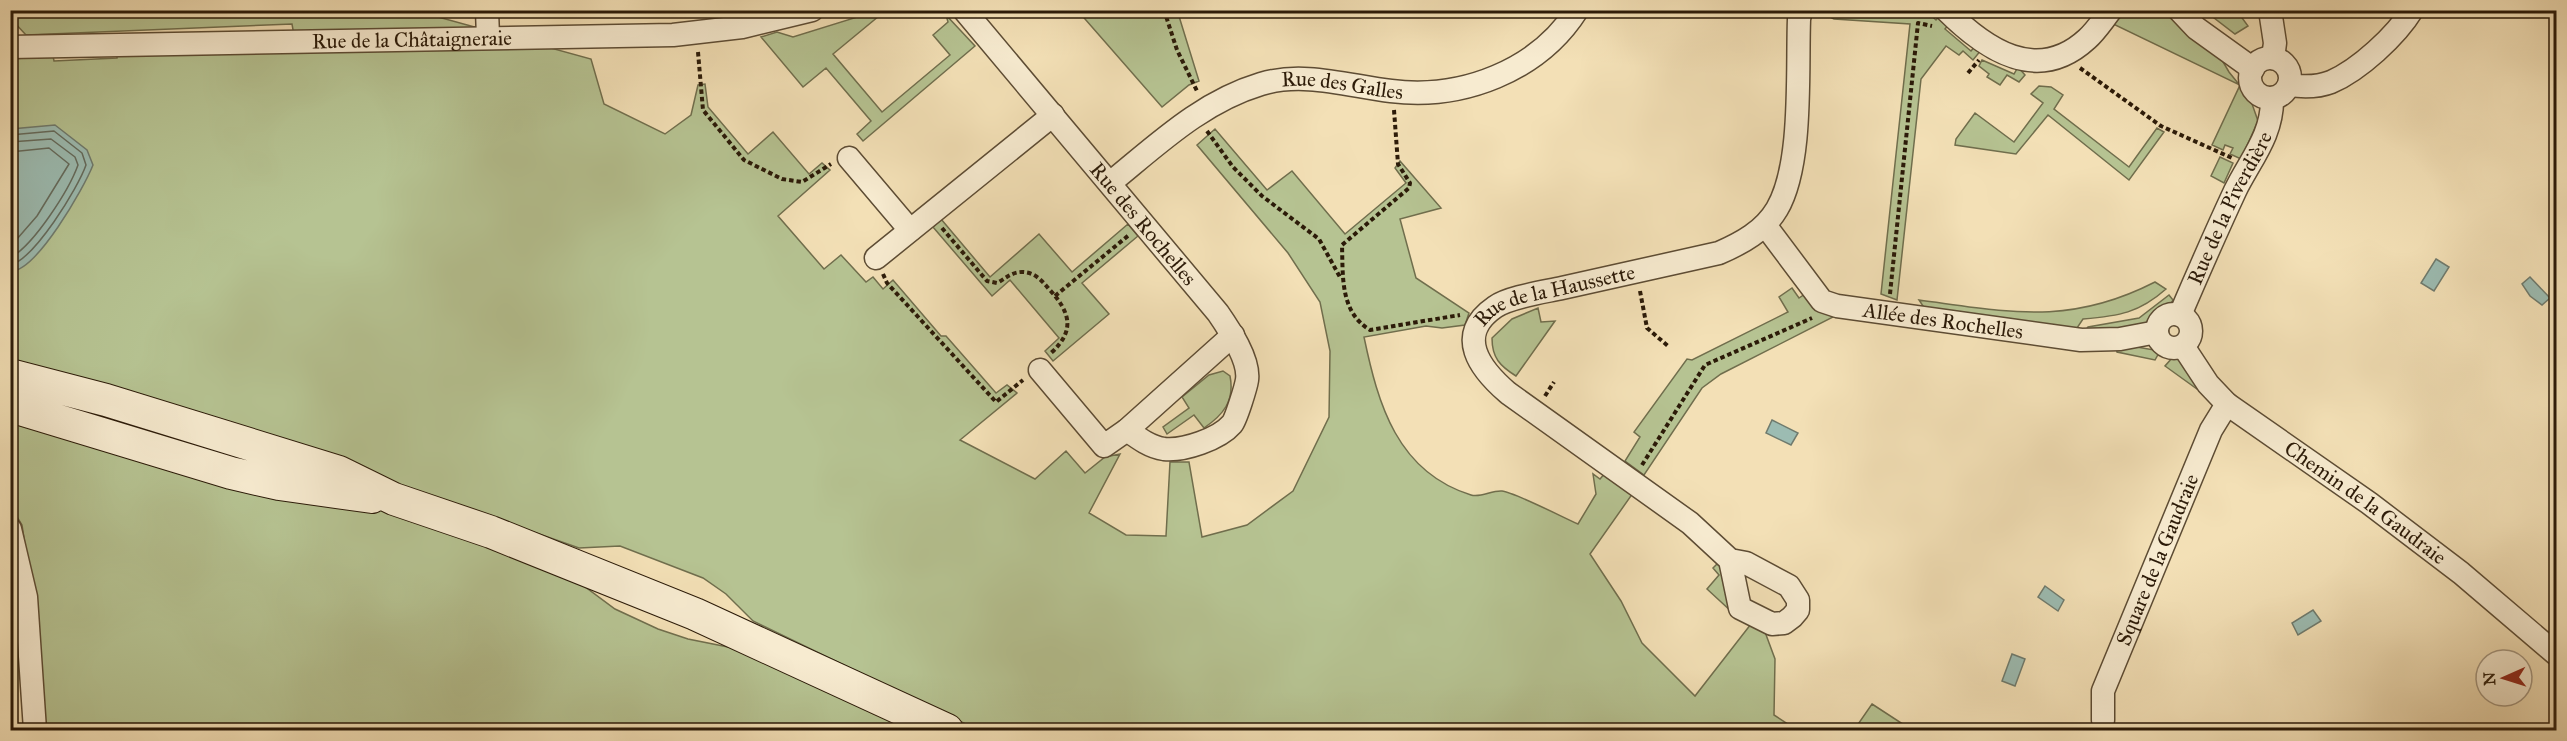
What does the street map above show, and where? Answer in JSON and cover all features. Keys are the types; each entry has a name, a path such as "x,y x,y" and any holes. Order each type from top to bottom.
{"main road":[{"path":"10,375 106,400 339,472 394,499 491,532 695,614 947,730"},
{"path":"10,406 231,473 308,489 394,499"}],"street":[{"path":"487,10 488,37"},
{"name":"Rue de la Châtaigneraie","path":"10,47 695,32 742,27 812,10"},
{"name":"Rue des Rochelles","path":"964,10 1110,183 1233,334 1248,379 1232,424 1199,446 1165,449 1143,441 1127,430"},
{"name":"Rue des Galles","path":"1110,183 1200,111 1262,83 1300,80 1343,82 1392,91 1436,92 1477,84 1514,70 1546,47 1577,10"},
{"name":"Rue de la Haussette","path":"1730,560 1690,523 1508,393 1487,375 1475,354 1475,333 1496,306 1534,294 1719,253 1743,242 1765,225 1776,211 1787,189 1795,136 1799,19 1802,10"},
{"path":"1948,15 1990,47 2014,59 2037,60 2064,54 2086,39 2111,10"},
{"path":"2179,10 2196,28 2253,69"},
{"path":"2270,10 2275,43 2273,58"},
{"path":"2280,91 2288,69 2273,58 2261,60 2253,69 2251,81 2255,92 2280,91 2330,82 2364,62 2412,10"},
{"name":"Rue de la Piverdière","path":"2180,315 2236,189 2264,141 2280,91"},
{"path":"876,258 1053,115"},
{"path":"849,158 910,230"},
{"name":"Allée des Rochelles","path":"1765,225 1822,301 1837,306 2081,340 2120,339 2157,332"},
{"path":"2180,315 2191,327 2190,337 2183,346 2172,349 2166,347 2157,332 2164,317 2180,315"},
{"path":"1044,364 1104,446 1127,430 1233,334"},
{"name":"Chemin de la Gaudraie","path":"2183,346 2208,384 2227,404 2369,503 2451,566 2556,654"},
{"name":"Square de la Gaudraie","path":"2103,720 2103,691 2211,430 2227,404"},
{"path":"10,529 26,597 35,730"}],"path":[{"path":"1164,10 1200,111 1233,167 1262,196 1319,239 1343,283 1352,313 1360,324 1370,330 1467,314"},
{"path":"1890,301 1918,23 1948,15"},
{"path":"695,32 704,110 744,160 782,179 802,182 830,164 849,158"},
{"path":"2064,54 2068,61 2161,126 2249,166"},
{"path":"1343,283 1342,245 1409,188 1410,183 1398,164 1392,91"},
{"path":"876,258 887,283 996,402 1044,364 1064,342 1067,331 1065,309 1040,278 1028,273 1014,273 997,283 987,281 939,224"},
{"path":"1055,296 1136,229"},
{"path":"1636,272 1647,328 1668,346"},
{"path":"1630,481 1705,365 1837,306"}],"green space":[{"path":"318,10 316,15 431,15 591,59 604,104 665,134 691,115 698,85 705,84 708,107 748,154 773,132 809,174 822,163 830,170 778,216 824,269 841,255 866,282 873,277 883,289 893,280 941,336 946,336 996,393 1007,385 1017,393 960,440 1035,479 1066,451 1085,473 1105,457 1120,454 1089,513 1126,535 1166,536 1170,462 1189,462 1202,537 1247,525 1293,491 1329,417 1330,351 1320,302 1288,253 1197,145 1215,129 1267,190 1292,171 1345,234 1406,183 1395,168 1400,161 1441,208 1400,219 1416,278 1469,313 1465,325 1442,328 1426,326 1364,337 1384,410 1408,453 1425,470 1446,484 1471,495 1479,496 1498,491 1508,492 1578,524 1596,494 1593,474 1600,479 1606,472 1633,493 1590,554 1621,601 1642,643 1695,696 1751,624 1765,632 1775,659 1774,715 1797,730 978,730 753,621 726,594 703,578 620,546 579,548 361,471 11,369 11,59 53,56 54,61 117,58 117,54 297,52 292,24 26,35 13,21 15,11"},
{"path":"1815,10 1926,11 1936,20 1940,15 1950,23 1945,29 1971,51 1976,45 1982,49 1973,60 1963,51 1959,55 1946,46 1921,79 1897,300 1881,294 1910,24 1834,19"},
{"path":"866,11 885,11 833,54 882,112 950,55 933,35 948,22 946,15 975,46 863,141 857,134 871,121 826,68 803,87 761,37 777,32 793,37 864,15"},
{"path":"1078,11 1186,11 1178,13 1199,81 1189,85 1162,107"},
{"path":"2116,11 2166,11 2222,60 2239,85 2109,22"},
{"path":"2205,11 2237,11 2248,26 2235,34"},
{"path":"1982,60 2014,74 2018,67 2025,75 2019,82 2007,75 2000,85 1987,77 1989,74 1979,66"},
{"path":"2240,85 2250,98 2258,121 2241,159 2230,154 2233,148 2225,145 2223,150 2212,145"},
{"path":"2039,86 2051,87 2063,95 2054,109 2129,167 2157,128 2164,132 2129,180 2048,115 2016,154 1955,145 1956,139 1975,113 2014,142 2043,103 2031,94"},
{"path":"2220,157 2233,163 2224,183 2211,176"},
{"path":"941,219 990,277 1039,234 1072,272 1128,224 1138,236 1082,283 1109,314 1053,361 1045,351 1059,338 1010,280 992,296 933,227"},
{"path":"2155,282 2166,289 2147,303 2118,315 2083,319 2075,331 1925,309 1919,300 2011,311 2067,310 2095,305 2124,296"},
{"path":"1792,288 1799,298 1805,294 1818,311 1835,316 1721,374 1702,388 1644,475 1625,461 1640,437 1634,432 1687,359 1692,360 1788,312 1779,297"},
{"path":"2169,295 2173,300 2165,310 2156,318 2145,323 2122,329 2085,331 2088,327 2139,318"},
{"path":"1538,308 1541,322 1555,321 1516,376 1498,361 1492,338 1512,319"},
{"path":"2131,346 2160,351 2155,360 2117,352 2116,347"},
{"path":"2173,357 2183,362 2198,384 2197,389 2165,366"},
{"path":"1223,371 1230,376 1231,393 1226,406 1217,418 1204,428 1194,415 1167,434 1163,427 1189,408 1182,397 1209,375"},
{"path":"11,411 383,510 569,575 615,609 658,629 688,639 753,652 922,730 42,730 32,591 22,525 11,507 11,478 13,476 11,473"},
{"path":"1720,561 1733,613 1707,589 1719,575 1713,568"},
{"path":"1872,704 1912,730 1854,730"}],"water":[{"path":"55,125 87,150 93,165 70,209 46,244 21,268 11,271 11,129"},
{"path":"2436,259 2449,267 2434,291 2421,283"},
{"path":"2530,277 2550,298 2542,305 2530,296 2522,284"},
{"path":"1772,420 1798,433 1791,445 1766,433"},
{"path":"2045,586 2064,600 2058,611 2038,597"},
{"path":"2313,610 2321,621 2298,635 2292,623"},
{"path":"2012,654 2025,659 2015,686 2002,681"}]}
